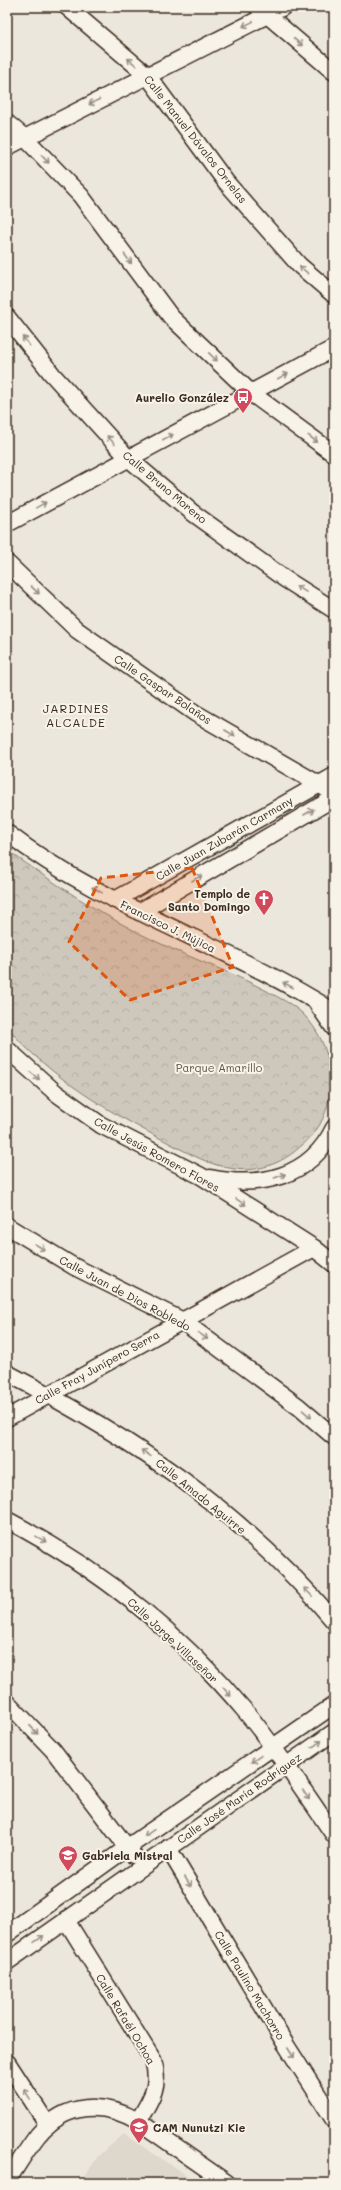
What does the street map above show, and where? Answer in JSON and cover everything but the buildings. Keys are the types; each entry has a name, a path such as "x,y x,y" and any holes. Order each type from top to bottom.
{"street":[{"name":"Calle Manuel Dávalos Ornelas","path":"68,7 147,75 226,182 299,265 334,295"},
{"path":"7,147 147,75 263,11 283,7"},
{"path":"263,11 334,72"},
{"path":"7,123 25,138 81,196 171,317 250,393 334,454"},
{"name":"Calle Bruno Moreno","path":"7,317 52,374 128,458 193,513 285,579 334,610"},
{"path":"7,524 334,348"},
{"name":"Calle Gaspar Bolaños","path":"7,563 77,630 183,704 334,792"},
{"name":"Calle Juan Zubarán Carmany","path":"115,900 334,776"},
{"name":"Calle Juan Zubarán Carmany","path":"139,912 334,798"},
{"name":"Francisco J. Mújica","path":"7,832 73,877 115,900 312,998 334,1012"},
{"path":"312,998 334,1028"},
{"name":"Calle Jesús Romero Flores","path":"7,1049 56,1093 101,1125 201,1176 314,1248 334,1264"},
{"path":"201,1176 231,1182 251,1183 269,1180 288,1174 305,1163 319,1150 334,1128"},
{"name":"Calle Juan de Dios Robledo","path":"7,1226 73,1266 181,1320 299,1407 334,1437"},
{"name":"Calle Fray Junípero Serra","path":"7,1418 181,1320 314,1248"},
{"name":"Calle Amado Aguirre","path":"7,1373 122,1437 176,1473 223,1511 275,1558 334,1621"},
{"name":"Calle Jorge Villaseñor","path":"7,1520 94,1572 139,1607 193,1656 219,1682 273,1747 334,1835"},
{"path":"7,1702 53,1750 142,1867"},
{"name":"Calle José María Rodríguez","path":"7,1934 128,1847 334,1705"},
{"name":"Calle José María Rodríguez","path":"7,1962 334,1732"},
{"name":"Calle Paulino Machorro","path":"168,1848 286,2045 334,2120"},
{"name":"Calle Rafaél Ochoa","path":"66,1920 153,2060 156,2074 156,2087 151,2100 138,2121"},
{"path":"7,2062 48,2126"},
{"path":"7,2181 38,2135 48,2126 71,2112 97,2107 123,2113 138,2121 227,2183"}],"highlighted area":[{"path":"192,868 233,967 130,1000 69,942 101,878"}],"shaded area":[{"path":"124,2134 198,2183 81,2183 98,2156"}],"green space":[{"name":"Parque Amarillo","path":"7,850 118,922 157,942 253,984 286,1001 303,1014 313,1026 327,1055 331,1087 323,1118 310,1138 287,1157 273,1164 243,1170 218,1165 185,1151 104,1107 62,1078 24,1045 7,1027"}],"place":[{"name":"Aurelio González","path":"243,414"},
{"name":"Templo de Santo Domingo","path":"264,916"},
{"name":"Gabriela Mistral","path":"68,1872"},
{"name":"CAM Nunutzi Kie","path":"139,2144"}],"district":[{"name":"JARDINES ALCALDE","path":"76,715"}]}
